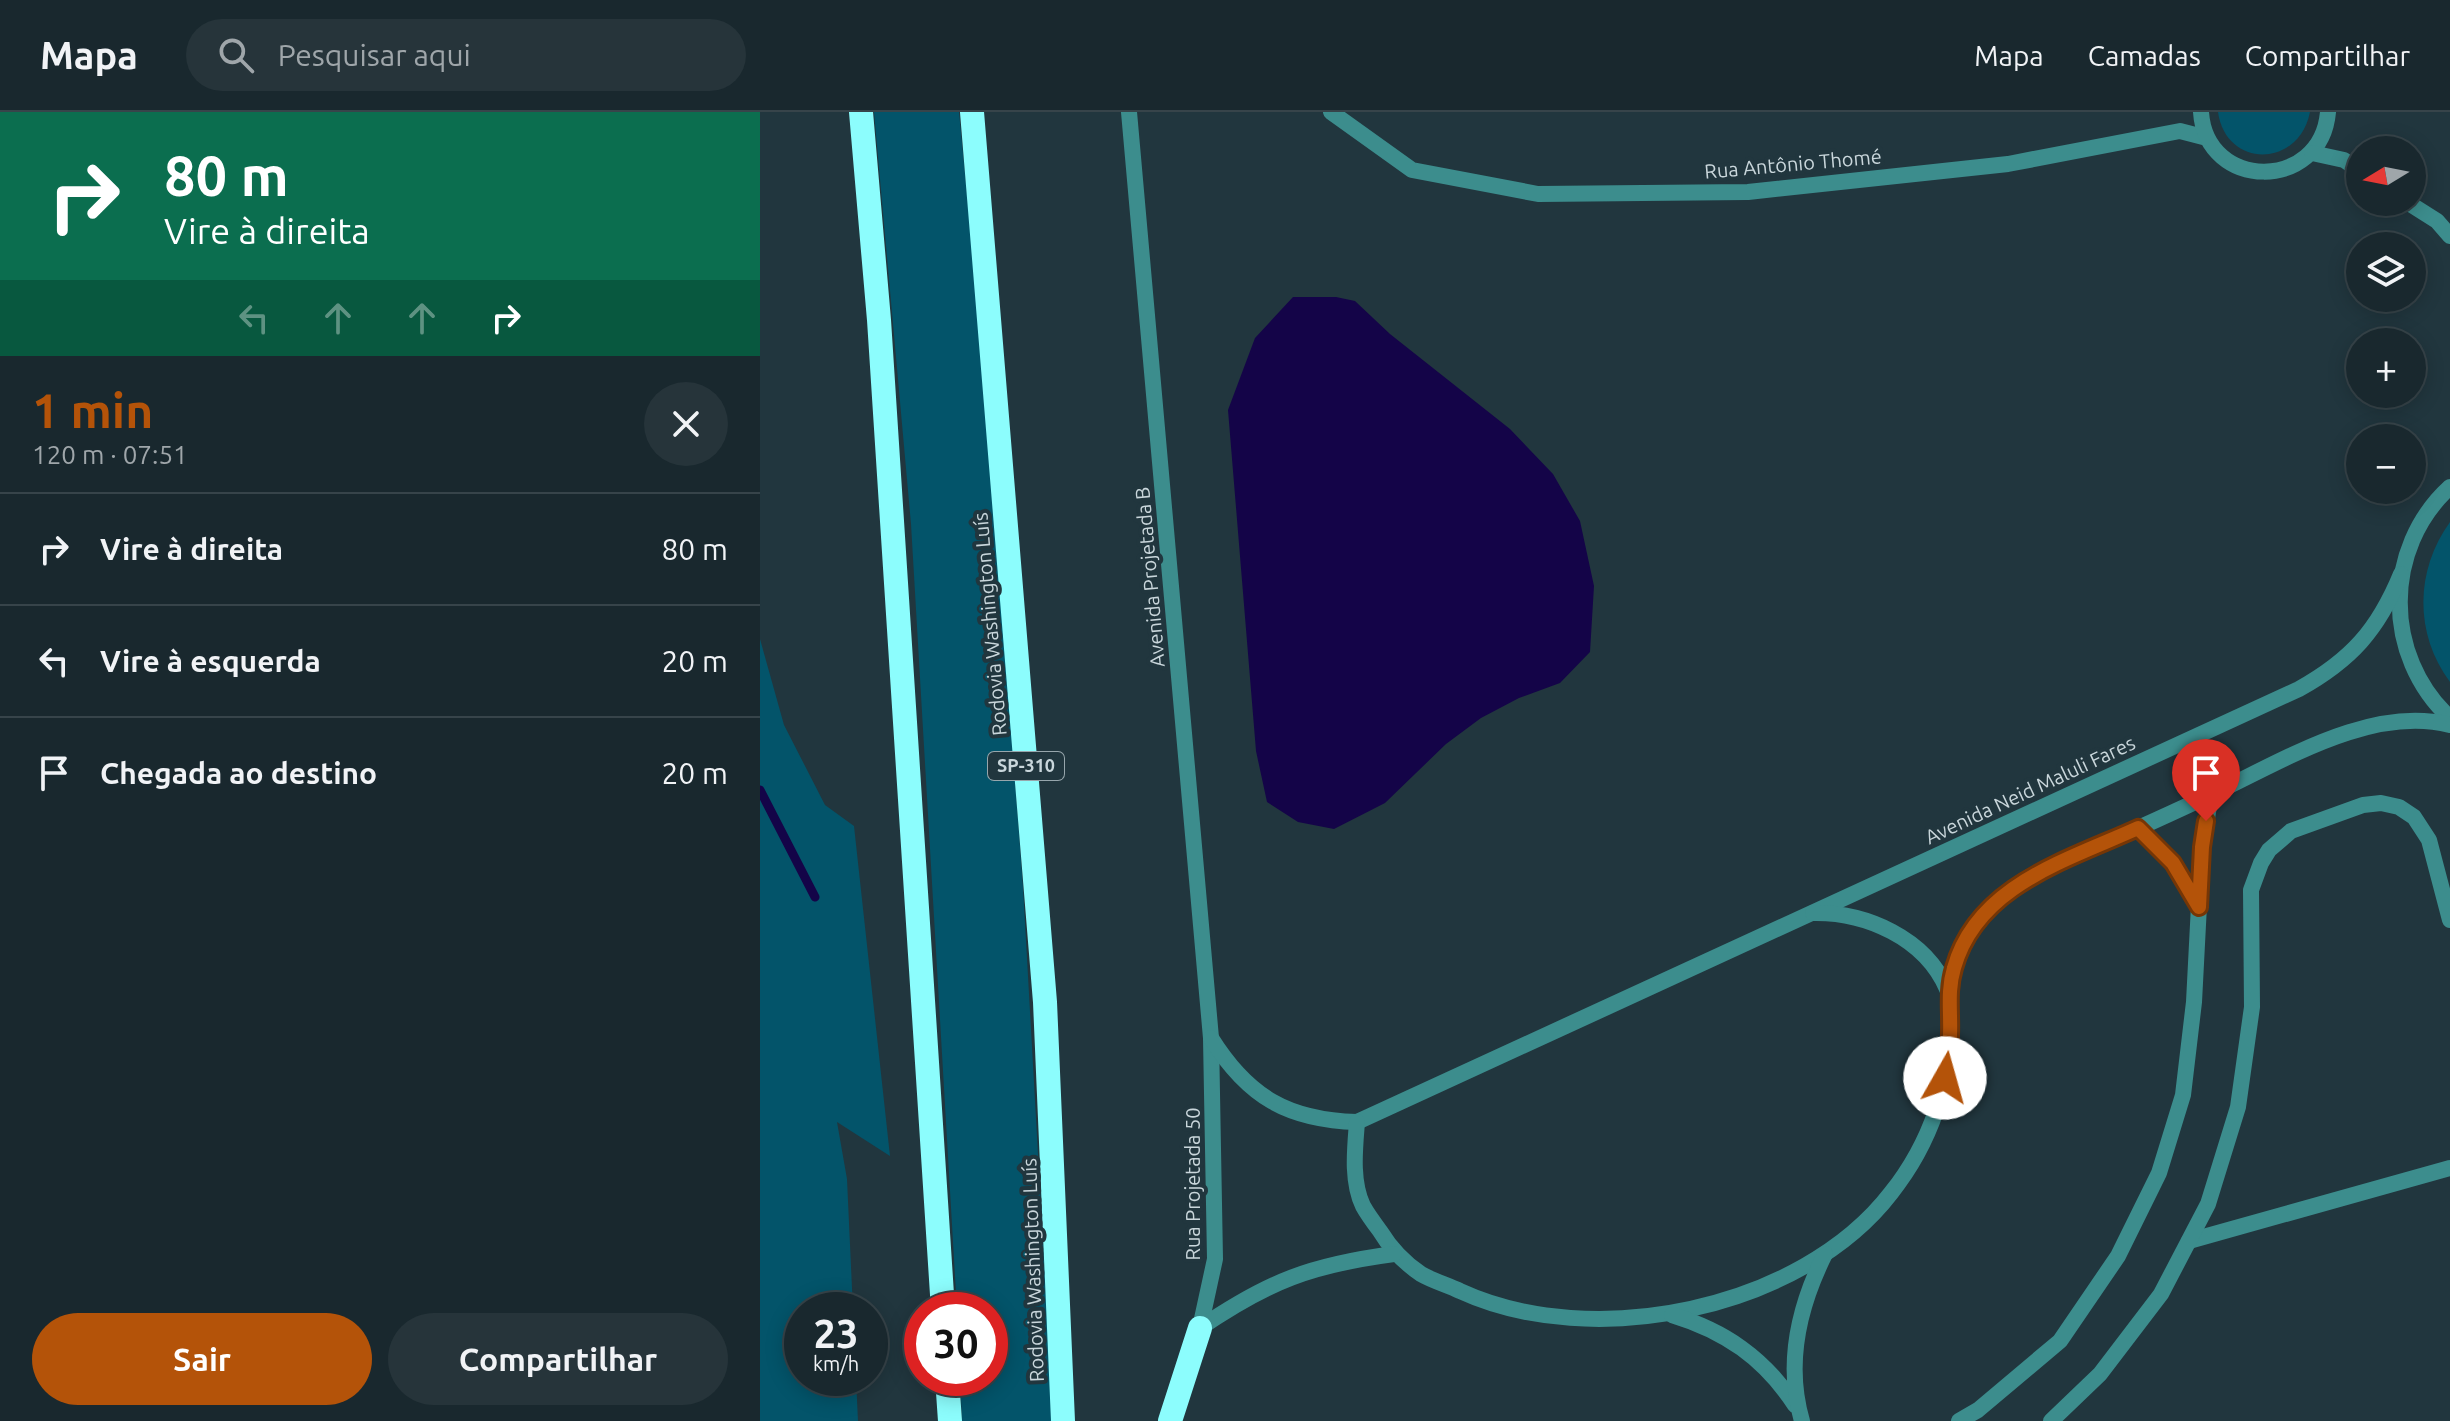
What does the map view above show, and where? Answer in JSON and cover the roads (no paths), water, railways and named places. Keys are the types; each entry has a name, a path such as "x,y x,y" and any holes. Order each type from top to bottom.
{"highway":[{"path":"861,112 879,320 942,1292"},
{"name":"Rodovia Washington Luís","path":"972,112 1045,1002 1063,1421"},
{"path":"1170,1421 1200,1328"},
{"path":"948,1396 950,1421"}],"street":[{"name":"Avenida Projetada B","path":"1129,112 1211,1038"},
{"name":"Rua Antônio Thomé","path":"1331,112 1412,170 1538,194 1748,192 2008,164 2180,131"},
{"path":"2180,131 2201,114 2207,138 2217,152 2231,163 2265,173 2298,164 2312,153 2326,129 2328,112"},
{"path":"2326,129 2344,160"},
{"path":"2180,131 2207,138"},
{"path":"2312,153 2344,160"},
{"path":"2426,214 2450,236"},
{"path":"2450,487 2421,521 2409,547 2401,574 2399,603 2401,632 2410,660 2423,686 2450,718"},
{"name":"Avenida Neid Maluli Fares","path":"1211,1038 1227,1064 1247,1085 1272,1102 1299,1115 1327,1121 1357,1122 2299,689 2351,654 2372,630 2389,603 2401,574"},
{"path":"1357,1122 1354,1161 1362,1204 1394,1254 1423,1275 1482,1301 1534,1313 1615,1320 1671,1314 1725,1301 1765,1285 1826,1252 1861,1226 1891,1195 1915,1159 1927,1133 1945,1078 1950,1035 1949,992 1962,945 1990,906 2008,890 2029,877 2211,795 2300,750 2388,722 2413,720 2450,725"},
{"path":"1959,1421 1978,1410 2060,1341 2118,1256 2159,1173 2183,1095 2194,1002 2202,847 2211,795"},
{"path":"2051,1421 2109,1363 2161,1294 2208,1204 2238,1107 2252,1007 2251,890 2261,863 2279,840 2291,831 2363,805 2390,804 2414,817 2425,831 2450,920"},
{"path":"2138,828 2173,863 2199,907"},
{"name":"Avenida Neid Maluli Fares","path":"1809,913 1833,912 1880,925 1920,952 1949,992"},
{"name":"Rua Projetada 50","path":"1200,1328 1215,1259 1211,1038"},
{"path":"2189,1241 2450,1168"},
{"path":"1800,1415 1795,1344 1801,1312 1826,1252"},
{"path":"1200,1328 1244,1298 1291,1276 1342,1261 1394,1254"},
{"path":"1671,1314 1702,1324 1758,1358 1780,1382 1800,1415"}],"waterway":[{"path":"760,790 815,897"}]}
